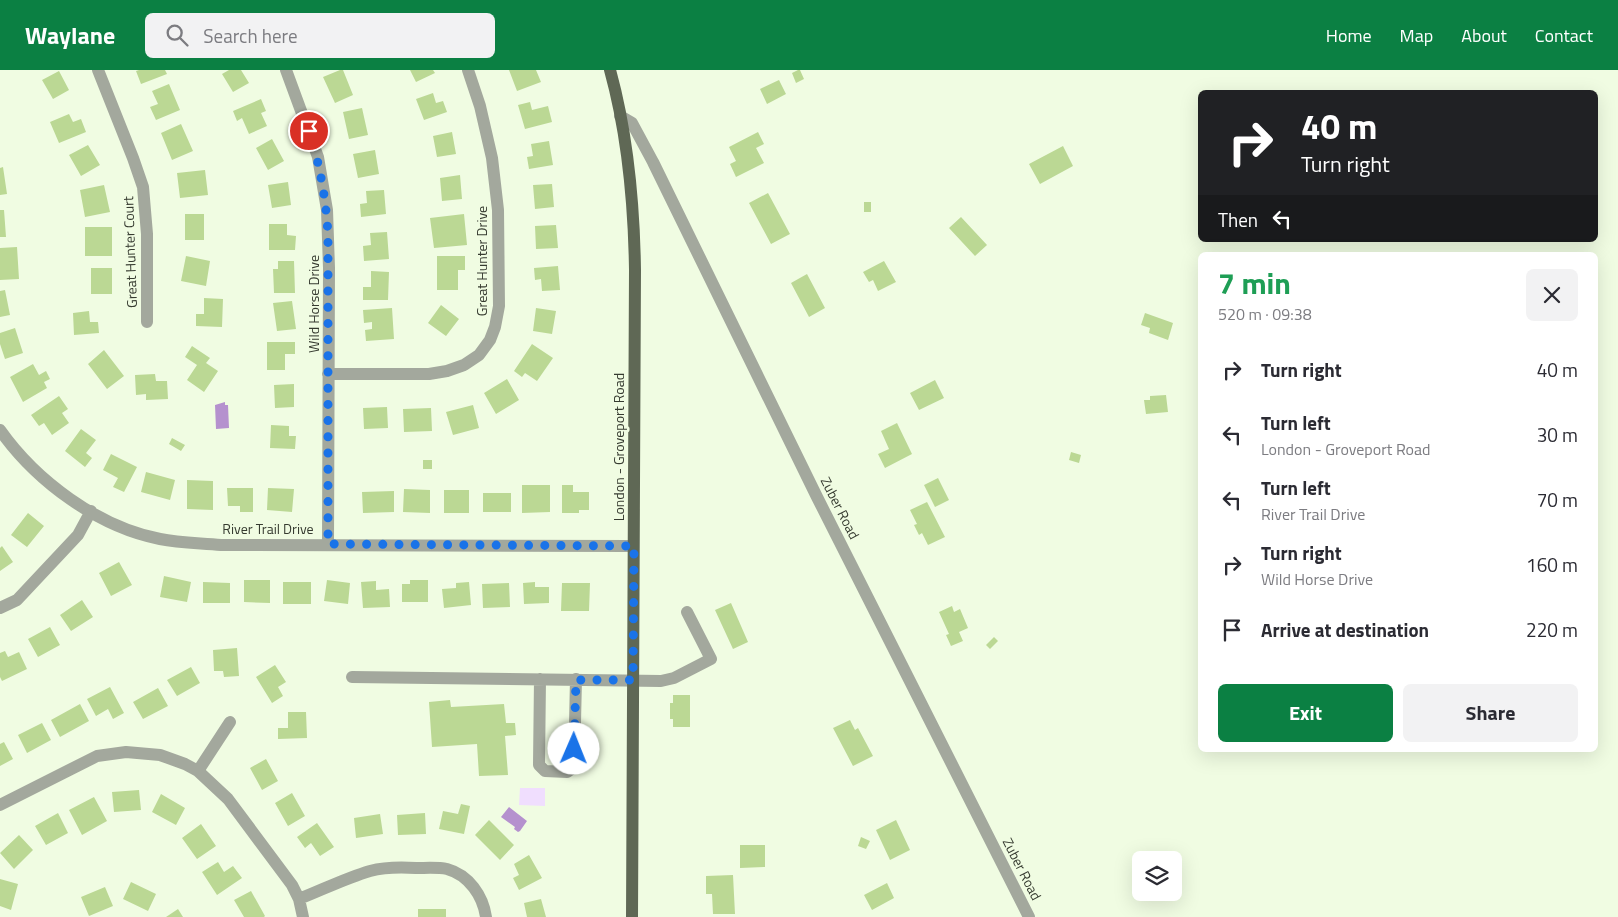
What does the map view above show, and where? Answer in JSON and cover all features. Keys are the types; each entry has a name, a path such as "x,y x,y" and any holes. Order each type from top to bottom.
{"main road":[{"name":"London - Groveport Road","path":"610,70 626,154 634,228 632,917"}],"street":[{"name":"Great Hunter Court","path":"98,70 133,158 142,187 147,234 147,322"},
{"name":"Wild Horse Drive","path":"286,70 318,157 328,235 328,544"},
{"name":"Great Hunter Drive","path":"328,374 429,374 447,371 464,366 479,355 490,340 495,328 499,306 498,210 492,158 480,106 468,70"},
{"name":"Zuber Road","path":"620,116 632,123 653,162 817,496 1030,917"},
{"name":"River Trail Drive","path":"0,430 36,472 66,495 118,527 160,539 221,545 634,546"},
{"path":"0,608 17,600 78,534 91,511"},
{"path":"352,677 661,681 674,678 711,659 687,612"},
{"path":"540,679 539,766 545,772 567,772 574,767 576,680"},
{"path":"198,772 230,722"},
{"path":"0,805 97,756 126,752 160,755 185,764 198,772 228,799 292,885 299,900 303,917"},
{"path":"299,900 371,871 398,867 447,869 470,883 484,905 486,917"}],"shaded area":[{"path":"225,402 225,405 228,405 229,428 216,429 215,405"},
{"path":"520,788 545,788 545,806 519,805"},
{"path":"509,807 527,821 518,832 514,829 515,827 501,817"}],"building":[{"path":"165,70 167,74 141,84 136,71"},
{"path":"229,70 241,70 249,83 233,92 222,74"},
{"path":"343,70 353,95 335,103 323,77"},
{"path":"410,70 433,70 435,73 416,82"},
{"path":"509,70 536,70 541,82 517,91"},
{"path":"800,70 804,79 796,83 792,73"},
{"path":"59,71 69,90 53,99 42,80"},
{"path":"779,80 786,94 767,104 760,89"},
{"path":"169,84 180,110 156,120 150,107 158,104 152,91"},
{"path":"433,93 436,103 443,101 447,112 424,120 416,99"},
{"path":"261,99 266,111 261,113 267,126 249,134 242,118 237,121 233,111"},
{"path":"530,102 532,110 548,106 552,122 525,129 518,105"},
{"path":"362,108 368,135 349,139 343,112"},
{"path":"69,114 73,122 81,119 86,132 59,143 50,122"},
{"path":"181,124 193,151 172,160 161,133"},
{"path":"452,132 456,154 437,157 433,136"},
{"path":"758,132 764,144 756,148 764,163 736,177 730,164 736,161 729,147"},
{"path":"272,139 284,161 268,170 256,148"},
{"path":"549,141 553,165 529,169 527,157 533,156 531,144"},
{"path":"88,145 100,165 81,176 69,155"},
{"path":"1063,146 1073,166 1040,184 1029,164"},
{"path":"375,150 379,174 358,178 353,154"},
{"path":"3,167 7,194 0,195 0,168"},
{"path":"205,170 208,195 180,198 177,173"},
{"path":"460,175 462,199 442,201 440,178"},
{"path":"288,182 291,205 272,208 268,185"},
{"path":"552,184 554,207 535,209 533,185"},
{"path":"104,185 110,212 85,217 80,190"},
{"path":"384,190 386,214 361,217 360,204 367,203 366,191"},
{"path":"768,193 790,234 771,244 749,203"},
{"path":"864,202 871,202 871,212 864,212"},
{"path":"0,210 4,210 6,237 0,237"},
{"path":"185,214 204,214 204,240 185,240"},
{"path":"464,214 467,245 434,248 430,218"},
{"path":"961,217 987,245 975,256 949,228"},
{"path":"269,224 287,224 287,235 296,236 295,250 269,250"},
{"path":"556,225 558,248 536,249 535,226"},
{"path":"85,227 112,227 112,256 85,256"},
{"path":"387,232 389,259 364,261 363,246 371,245 370,233"},
{"path":"17,247 19,279 0,280 0,248"},
{"path":"186,256 210,261 206,286 181,281"},
{"path":"437,256 465,256 465,270 458,270 458,290 437,290"},
{"path":"278,261 294,261 295,293 274,293 273,269 278,269"},
{"path":"884,261 896,282 878,291 873,280 869,282 863,272"},
{"path":"558,266 560,290 542,291 541,279 535,280 534,268"},
{"path":"91,268 112,268 112,294 91,294"},
{"path":"371,271 389,272 388,300 363,300 363,287 371,287"},
{"path":"807,274 825,308 809,317 791,283"},
{"path":"5,290 10,315 0,317 0,291"},
{"path":"204,298 223,299 222,327 196,326 196,314 204,314"},
{"path":"292,301 296,329 277,331 273,303"},
{"path":"441,305 459,319 446,336 428,323"},
{"path":"392,308 394,339 366,341 365,330 372,329 372,322 364,323 363,310"},
{"path":"536,308 556,311 552,334 533,331"},
{"path":"89,311 90,322 98,322 99,333 74,335 73,313"},
{"path":"1145,313 1173,323 1168,340 1149,333 1150,328 1141,325"},
{"path":"15,328 23,353 5,359 0,344 0,333"},
{"path":"267,342 295,342 295,354 285,354 285,370 267,370"},
{"path":"532,344 553,358 537,381 525,373 522,377 514,371"},
{"path":"192,346 210,358 206,363 218,371 204,392 187,380 197,365 185,357"},
{"path":"104,350 124,376 107,389 88,364"},
{"path":"33,364 39,375 46,371 50,379 44,382 47,388 23,402 10,377"},
{"path":"155,374 156,381 167,381 168,399 146,400 146,394 136,395 135,375"},
{"path":"507,379 519,400 496,414 484,393"},
{"path":"935,380 944,398 919,410 910,393"},
{"path":"294,384 294,407 275,408 274,385"},
{"path":"1166,395 1168,412 1146,414 1144,400 1150,400 1150,396"},
{"path":"59,396 68,409 62,413 69,423 52,435 44,423 39,426 31,415"},
{"path":"473,405 479,428 453,435 446,412"},
{"path":"387,407 388,428 364,429 363,408"},
{"path":"431,408 432,431 404,432 403,409"},
{"path":"897,423 912,454 885,468 878,454 889,449 881,431"},
{"path":"271,425 289,426 289,436 296,436 295,449 270,448"},
{"path":"81,429 96,440 86,453 92,458 85,467 65,451"},
{"path":"172,438 185,445 181,451 169,444"},
{"path":"1071,452 1081,455 1079,463 1069,460"},
{"path":"111,454 137,467 124,492 113,487 118,478 103,470"},
{"path":"423,460 432,460 432,469 423,469"},
{"path":"146,472 175,480 170,500 141,492"},
{"path":"938,478 949,500 935,507 924,485"},
{"path":"187,480 213,481 213,510 187,509"},
{"path":"522,485 550,485 550,512 522,513"},
{"path":"562,485 573,485 573,492 589,492 589,510 579,510 579,513 562,513"},
{"path":"227,488 253,488 253,512 240,512 240,506 228,506"},
{"path":"268,488 294,489 292,512 267,510"},
{"path":"404,489 430,490 430,513 403,512"},
{"path":"444,490 469,490 469,513 444,513"},
{"path":"394,491 394,512 363,513 362,492"},
{"path":"483,493 511,493 511,512 483,512"},
{"path":"927,502 945,537 928,545 922,533 919,535 914,525 917,524 910,510"},
{"path":"28,513 44,526 27,547 11,535"},
{"path":"2,546 13,562 0,571 0,548"},
{"path":"119,562 132,585 111,596 99,573"},
{"path":"164,576 191,582 187,602 160,597"},
{"path":"244,580 270,580 270,603 244,602"},
{"path":"327,580 350,583 348,604 324,601"},
{"path":"410,580 428,580 428,602 402,602 402,584 410,584"},
{"path":"376,581 376,590 389,589 390,607 363,608 361,582"},
{"path":"203,582 230,583 230,603 203,603"},
{"path":"283,582 311,582 311,604 283,604"},
{"path":"469,582 471,605 444,608 442,589 456,588 456,583"},
{"path":"535,582 535,587 549,587 549,603 524,604 523,583"},
{"path":"509,583 510,607 483,608 482,584"},
{"path":"562,583 590,583 589,611 561,611"},
{"path":"82,600 93,617 71,631 60,615"},
{"path":"731,603 748,642 733,649 715,610"},
{"path":"952,606 954,612 960,609 968,628 959,632 963,641 951,646 946,635 949,634 939,612"},
{"path":"50,627 60,645 38,657 28,639"},
{"path":"994,637 998,641 990,649 986,645"},
{"path":"237,648 239,676 224,677 223,671 214,671 213,650"},
{"path":"5,651 8,657 19,652 27,669 2,681 0,677 0,653"},
{"path":"275,665 286,682 278,687 283,696 272,703 256,677"},
{"path":"191,667 200,683 177,696 167,680"},
{"path":"110,687 124,713 113,719 108,709 96,716 87,699"},
{"path":"158,688 168,706 143,719 133,702"},
{"path":"673,695 690,695 690,727 673,727 673,719 670,719 670,703 673,703"},
{"path":"450,700 451,707 504,704 506,723 515,723 516,735 505,736 508,775 479,776 477,744 432,747 429,702"},
{"path":"80,704 89,721 60,737 51,720"},
{"path":"288,712 306,712 307,738 278,739 278,728 288,728"},
{"path":"850,720 855,730 858,728 873,756 853,766 833,728"},
{"path":"42,723 51,740 27,753 18,735"},
{"path":"4,742 13,759 0,766 0,744"},
{"path":"266,759 278,781 262,790 250,768"},
{"path":"139,790 141,810 114,812 112,792"},
{"path":"292,793 305,816 288,826 275,803"},
{"path":"161,794 185,808 176,825 152,812"},
{"path":"94,797 107,821 82,835 69,810"},
{"path":"461,804 470,806 464,834 439,829 443,811 458,814"},
{"path":"58,813 68,833 46,845 35,826"},
{"path":"425,813 426,834 398,835 397,815"},
{"path":"380,814 383,834 356,838 354,818"},
{"path":"489,820 514,845 500,860 475,835"},
{"path":"896,820 910,850 890,860 876,830"},
{"path":"317,823 334,847 320,856 311,843 305,848 297,837"},
{"path":"201,824 216,846 197,859 182,838"},
{"path":"19,835 33,850 14,869 0,853"},
{"path":"861,837 870,841 866,849 858,846"},
{"path":"740,845 765,845 765,867 740,868"},
{"path":"529,855 542,878 519,890 513,878 519,875 514,864"},
{"path":"218,862 224,872 233,866 242,878 217,895 202,872"},
{"path":"733,875 735,914 713,914 712,894 706,894 706,876"},
{"path":"0,879 18,884 11,910 0,906"},
{"path":"131,882 156,894 148,911 123,899"},
{"path":"887,883 894,898 872,910 864,895"},
{"path":"105,887 113,906 89,916 81,897"},
{"path":"251,891 264,917 244,917 234,900"},
{"path":"541,899 546,917 527,917 524,903"},
{"path":"178,909 183,917 166,917"},
{"path":"418,909 446,909 446,917 418,917"}],"route":[{"path":"309,131 318,157 327,210 329,268 328,544 634,546 633,680 576,680 574,749"}]}
